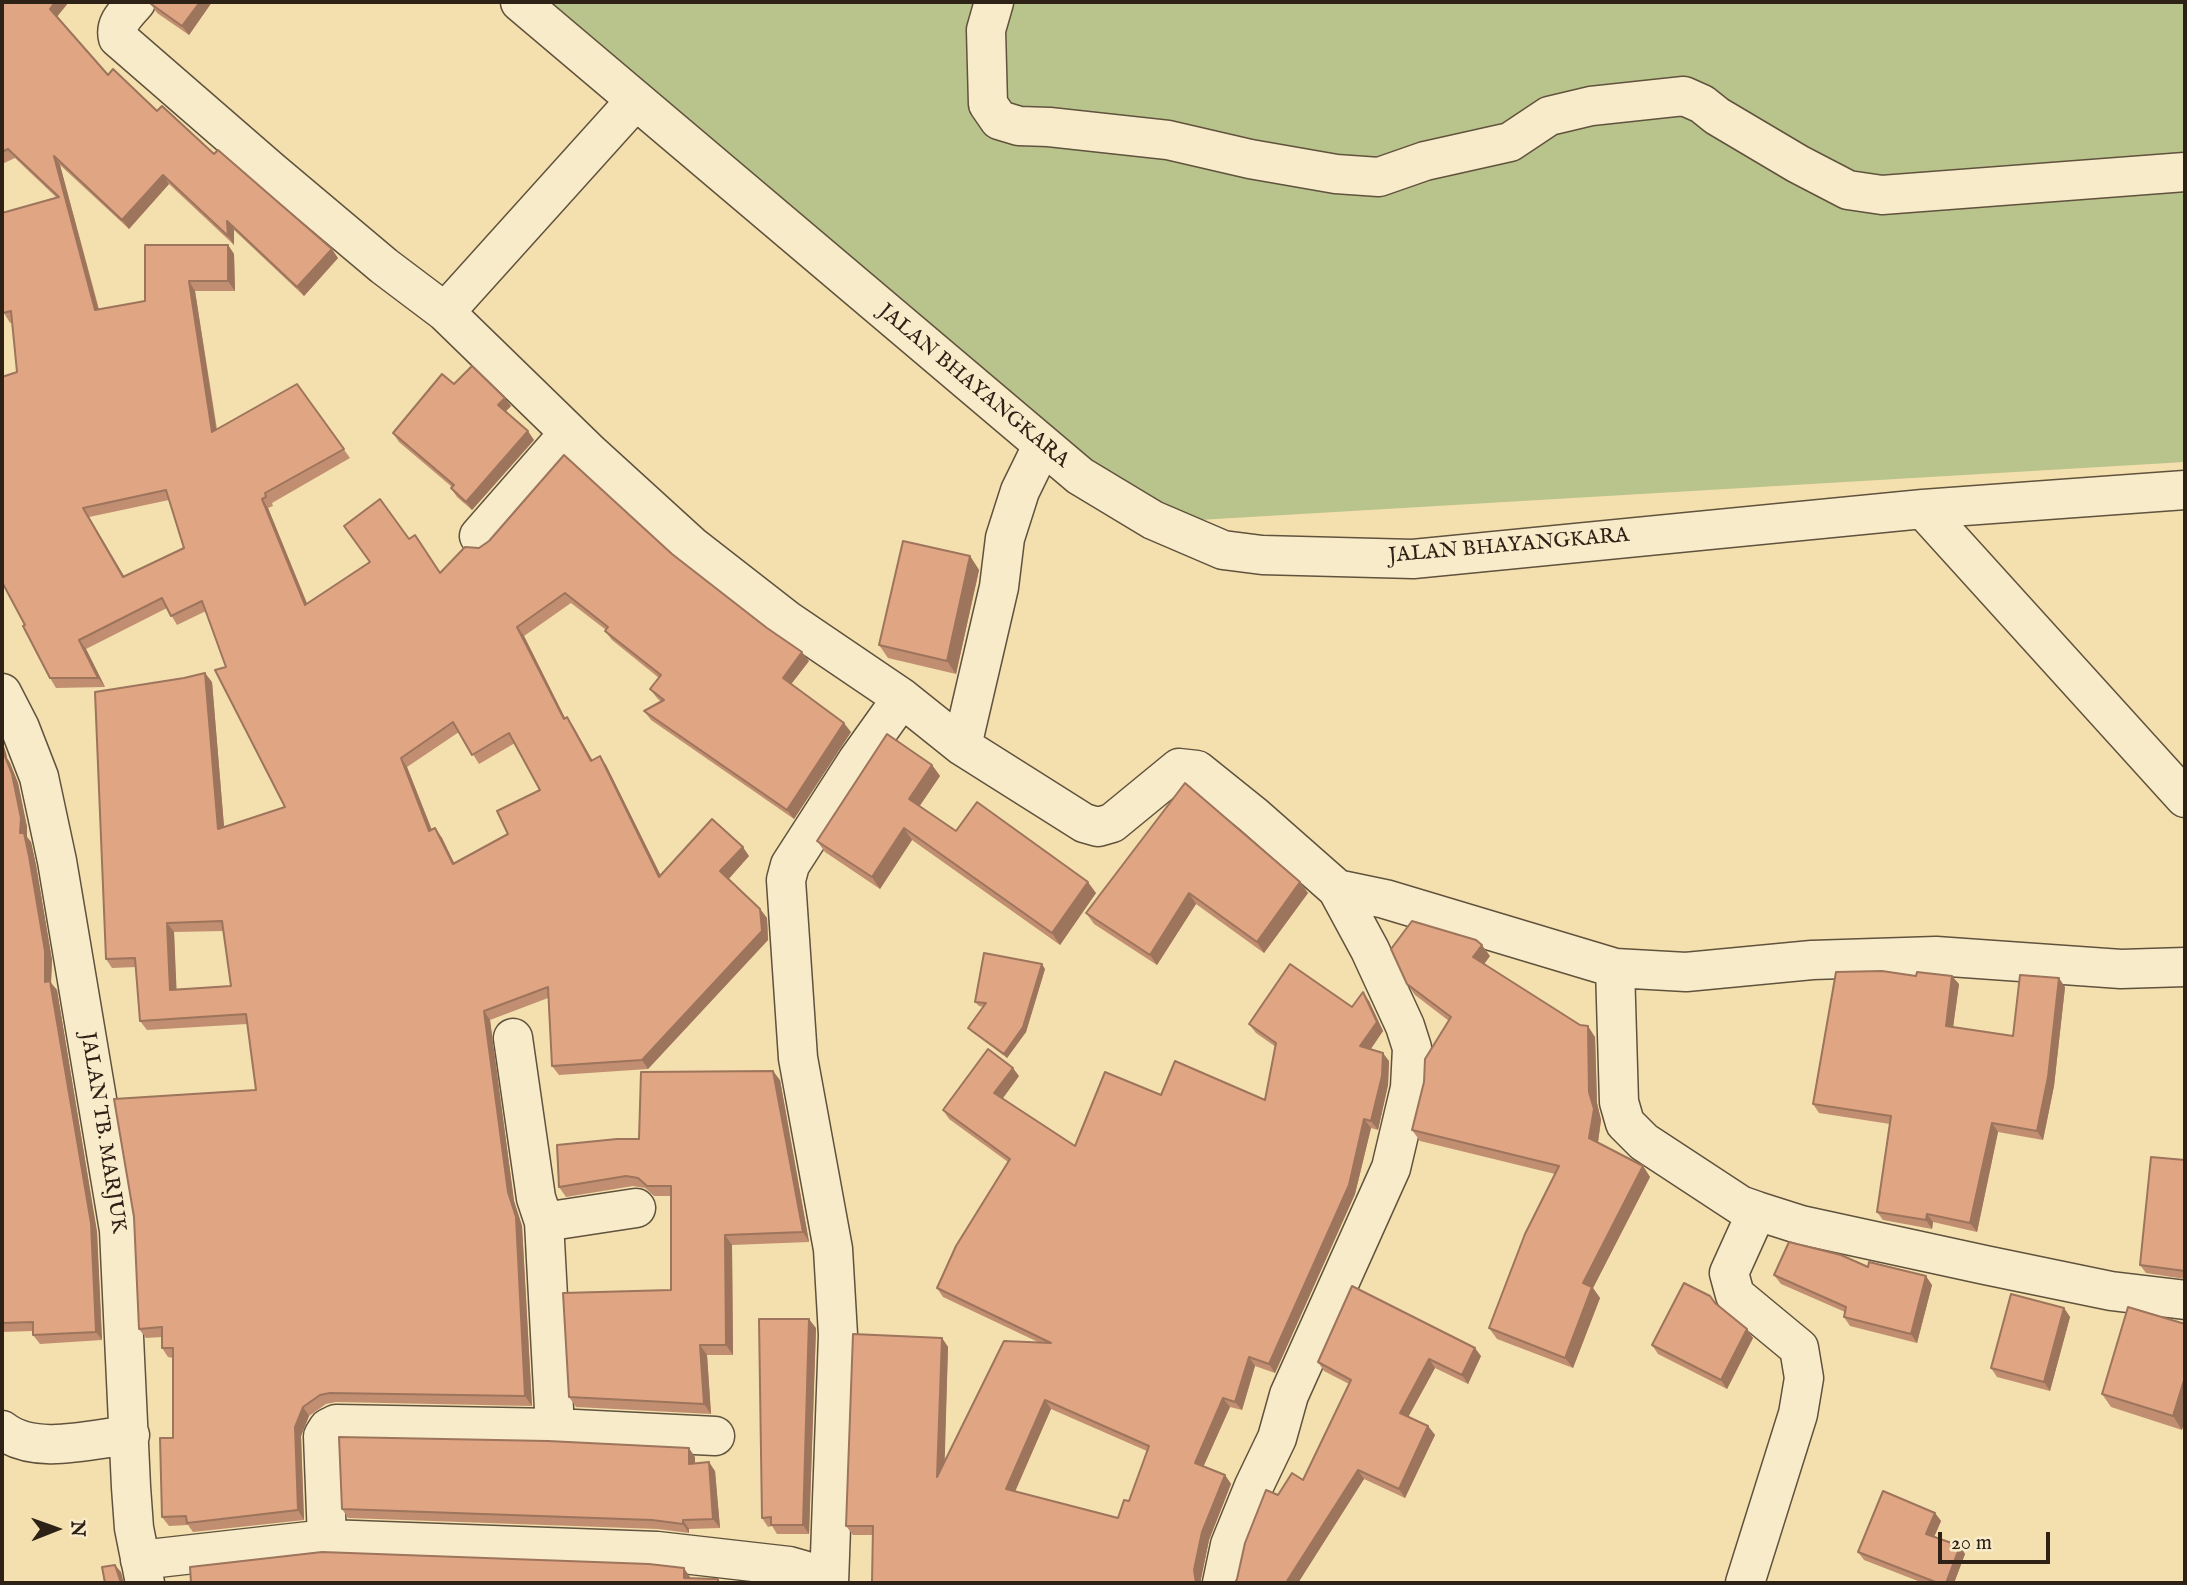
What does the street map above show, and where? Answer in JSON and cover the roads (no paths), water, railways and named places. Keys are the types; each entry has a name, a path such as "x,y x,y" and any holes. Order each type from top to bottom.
{"street":[{"path":"136,2 119,23 116,30 118,38 384,266 444,312 692,547 788,620 902,698 962,746 1084,823 1098,827 1112,823 1179,768 1197,770 1337,889 1370,950 1405,1026 1412,1048 1410,1088 1391,1168 1289,1395 1277,1438 1230,1545 1222,1583"},
{"name":"JALAN BHAYANGKARA","path":"520,2 1080,476 1153,520 1223,550 1262,555 1413,559 1923,509 2185,490"},
{"path":"994,2 986,30 988,104 999,120 1019,126 1168,140 1250,159 1336,174 1379,177 1425,161 1510,142 1549,116 1591,106 1684,96 1702,104 1717,116 1798,164 1848,190 1871,194 2185,172"},
{"path":"444,312 636,100"},
{"path":"479,536 569,433"},
{"path":"962,746 999,587 1005,538 1020,491 1042,446"},
{"path":"1923,509 2185,798"},
{"name":"JALAN TB. MARJUK","path":"2,693 20,728 39,777 57,861 119,1230 134,1528 142,1572"},
{"path":"142,1572 327,1539 657,1551 789,1566 829,1583 838,1335 833,1249 798,1058 786,880 790,865 797,854 857,761 902,698"},
{"path":"1337,889 1385,899 1615,968 1686,972 1812,960 1936,956 2122,969 2185,967"},
{"path":"1615,968 1619,1102 1625,1123 1644,1142 1740,1205 1801,1226 2111,1291 2185,1300"},
{"path":"513,1038 536,1198 544,1222 555,1428"},
{"path":"544,1222 636,1208"},
{"path":"1745,1583 1798,1414 1804,1378 1799,1348 1735,1295 1729,1273 1757,1211"},
{"path":"327,1539 323,1436 328,1428 336,1424 555,1428 715,1436"},
{"path":"2,1430 41,1444 130,1435"}]}
